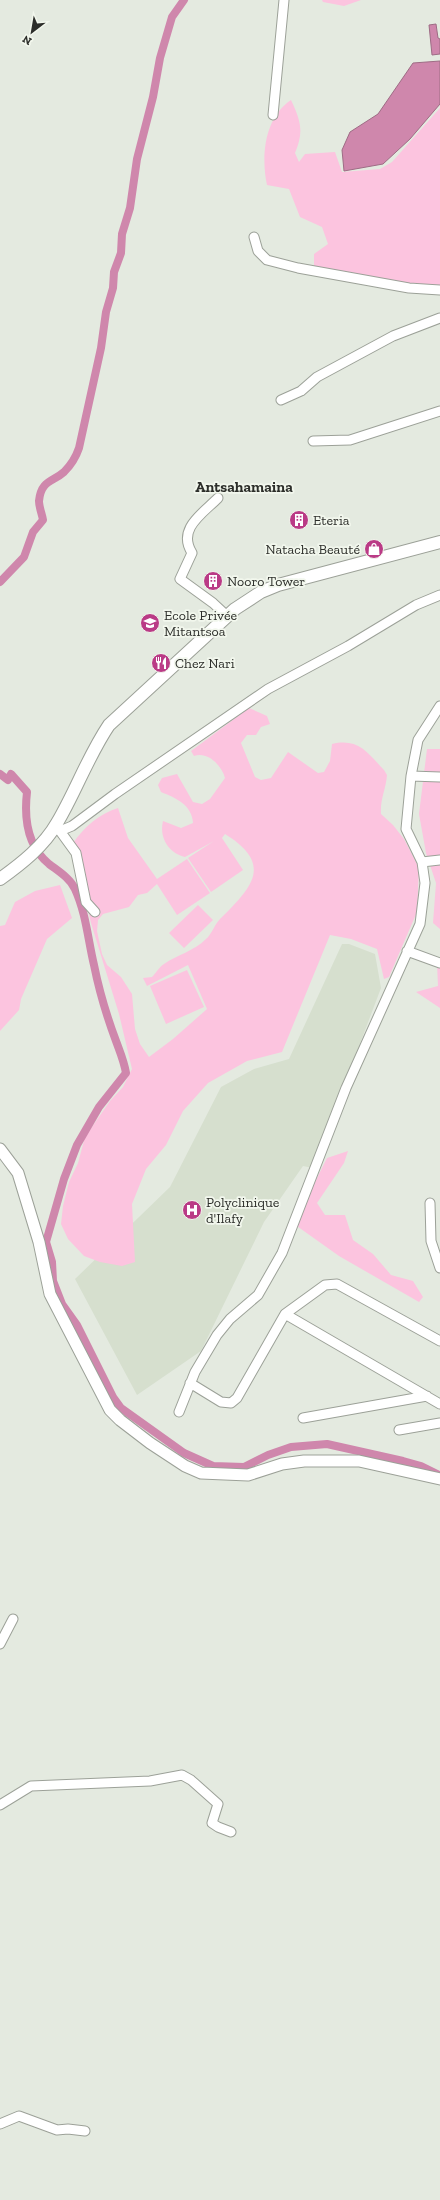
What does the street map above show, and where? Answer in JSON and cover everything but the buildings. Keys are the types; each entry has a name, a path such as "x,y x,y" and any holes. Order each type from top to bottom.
{"main road":[{"path":"0,879 57,829 96,744 109,725 227,616 245,602 278,585 440,542"}],"street":[{"path":"273,115 283,33 284,0"},
{"path":"254,237 258,251 267,260 298,268 409,288 440,290"},
{"path":"282,400 301,391 317,377 393,336 440,318"},
{"path":"313,441 350,440 440,411"},
{"path":"218,498 190,527 187,534 187,543 192,553 180,579 213,603 227,616"},
{"path":"95,912 86,902 76,853 57,829 72,826 115,794 268,689 348,646 416,605 440,595"},
{"path":"179,1412 195,1372 217,1335 230,1319 258,1295 282,1253 346,1088 420,924 425,883 422,862 406,829 418,740 440,706"},
{"path":"412,776 440,777"},
{"path":"422,862 440,860"},
{"path":"407,951 440,963"},
{"path":"0,1149 18,1173 39,1242 50,1294 110,1410 120,1420 150,1443 185,1466 201,1473 248,1475 282,1464 304,1460 351,1461 440,1479"},
{"path":"430,1203 431,1241 440,1268"},
{"path":"190,1384 221,1402 231,1403 237,1398 285,1314 325,1285 337,1284 440,1341"},
{"path":"285,1314 440,1404"},
{"path":"303,1418 427,1396"},
{"path":"399,1430 440,1423"},
{"path":"0,1644 13,1619"},
{"path":"0,1805 31,1786 150,1781 182,1775 191,1780 218,1804 212,1823 231,1832"},
{"path":"0,2124 19,2116 57,2130 68,2129 86,2131"}],"shaded area":[{"path":"322,0 361,0 344,6 323,2"},
{"path":"436,24 438,38 440,39 440,54 432,55 429,25"},
{"path":"440,61 440,104 410,139 383,164 344,171 342,150 350,132 378,114 413,63"},
{"path":"291,100 300,126 300,139 295,153 299,162 305,154 335,152 342,172 380,169 392,162 440,108 440,286 388,282 314,267 314,254 328,244 322,227 300,217 289,189 267,185 265,174 265,151 270,127 282,108"},
{"path":"249,708 267,716 270,724 261,727 256,735 247,735 241,743 255,777 261,780 271,778 288,752 318,773 324,772 330,761 332,744 341,743 349,743 361,748 367,752 384,770 387,775 381,804 381,814 393,825 404,839 419,868 417,912 389,977 384,979 377,949 351,939 330,935 282,1052 247,1061 208,1083 183,1111 166,1145 146,1169 132,1204 135,1262 122,1266 100,1262 84,1256 68,1239 61,1224 63,1206 69,1182 78,1163 85,1137 110,1101 123,1087 132,1069 119,1014 91,923 73,843 98,817 118,808 128,838 157,879 187,859 210,893 177,915 157,884 147,893 138,895 129,907 103,914 98,920 97,931 102,954 107,965 121,977 132,994 135,1029 140,1044 149,1057 173,1039 207,1009 188,965 147,986 143,978 152,977 162,965 196,947 208,937 218,921 241,897 248,887 253,876 254,866 250,856 240,845 225,834 222,838 243,870 211,892 188,858 214,841 185,857 174,852 166,844 162,833 163,821 181,828 193,823 190,811 182,803 161,792 158,785 162,778 177,774 193,802 202,804 210,799 225,778 218,764 204,756 194,756 191,751"},
{"path":"427,749 440,749 440,929 433,923 436,883 426,853 419,814"},
{"path":"60,885 72,918 47,939 21,999 19,1010 0,1031 0,926 5,925 15,902 35,891"},
{"path":"198,905 213,920 184,948 169,933"},
{"path":"342,944 349,944 375,954 381,988 313,1168 303,1166 264,1222 201,1351 137,1395 75,1279 170,1187 221,1087 254,1069 289,1059"},
{"path":"440,963 440,1008 416,992 438,986 437,964"},
{"path":"187,970 204,1007 166,1024 150,986"},
{"path":"348,1151 344,1163 317,1203 325,1215 345,1215 353,1240 373,1254 391,1275 413,1281 423,1297 419,1302 339,1256 294,1224 327,1158"}],"waterway":[{"path":"0,582 24,557 33,532 43,520 39,506 42,489 48,482 67,469 73,461 79,448 101,348 106,312 113,288 114,272 121,253 122,234 130,208 137,159 153,97 160,58 172,17 184,0"},
{"path":"0,774 8,780 11,774 27,792 27,821 36,849 49,864 67,878 73,885 79,898 101,994 126,1073 99,1107 77,1145 64,1179 46,1242 52,1262 53,1281 62,1304 77,1325 113,1397 121,1408 184,1453 213,1466 244,1467 268,1455 291,1447 327,1444 403,1461 421,1466 439,1475"}],"place":[{"name":"Eteria","path":"299,520"},
{"name":"Natacha Beauté","path":"374,549"},
{"name":"Nooro Tower","path":"213,581"},
{"name":"Ecole Privée Mitantsoa","path":"150,623"},
{"name":"Chez Nari","path":"161,663"},
{"name":"Polyclinique d'Ilafy","path":"192,1210"}],"district":[{"name":"Antsahamaina","path":"244,487"}]}
